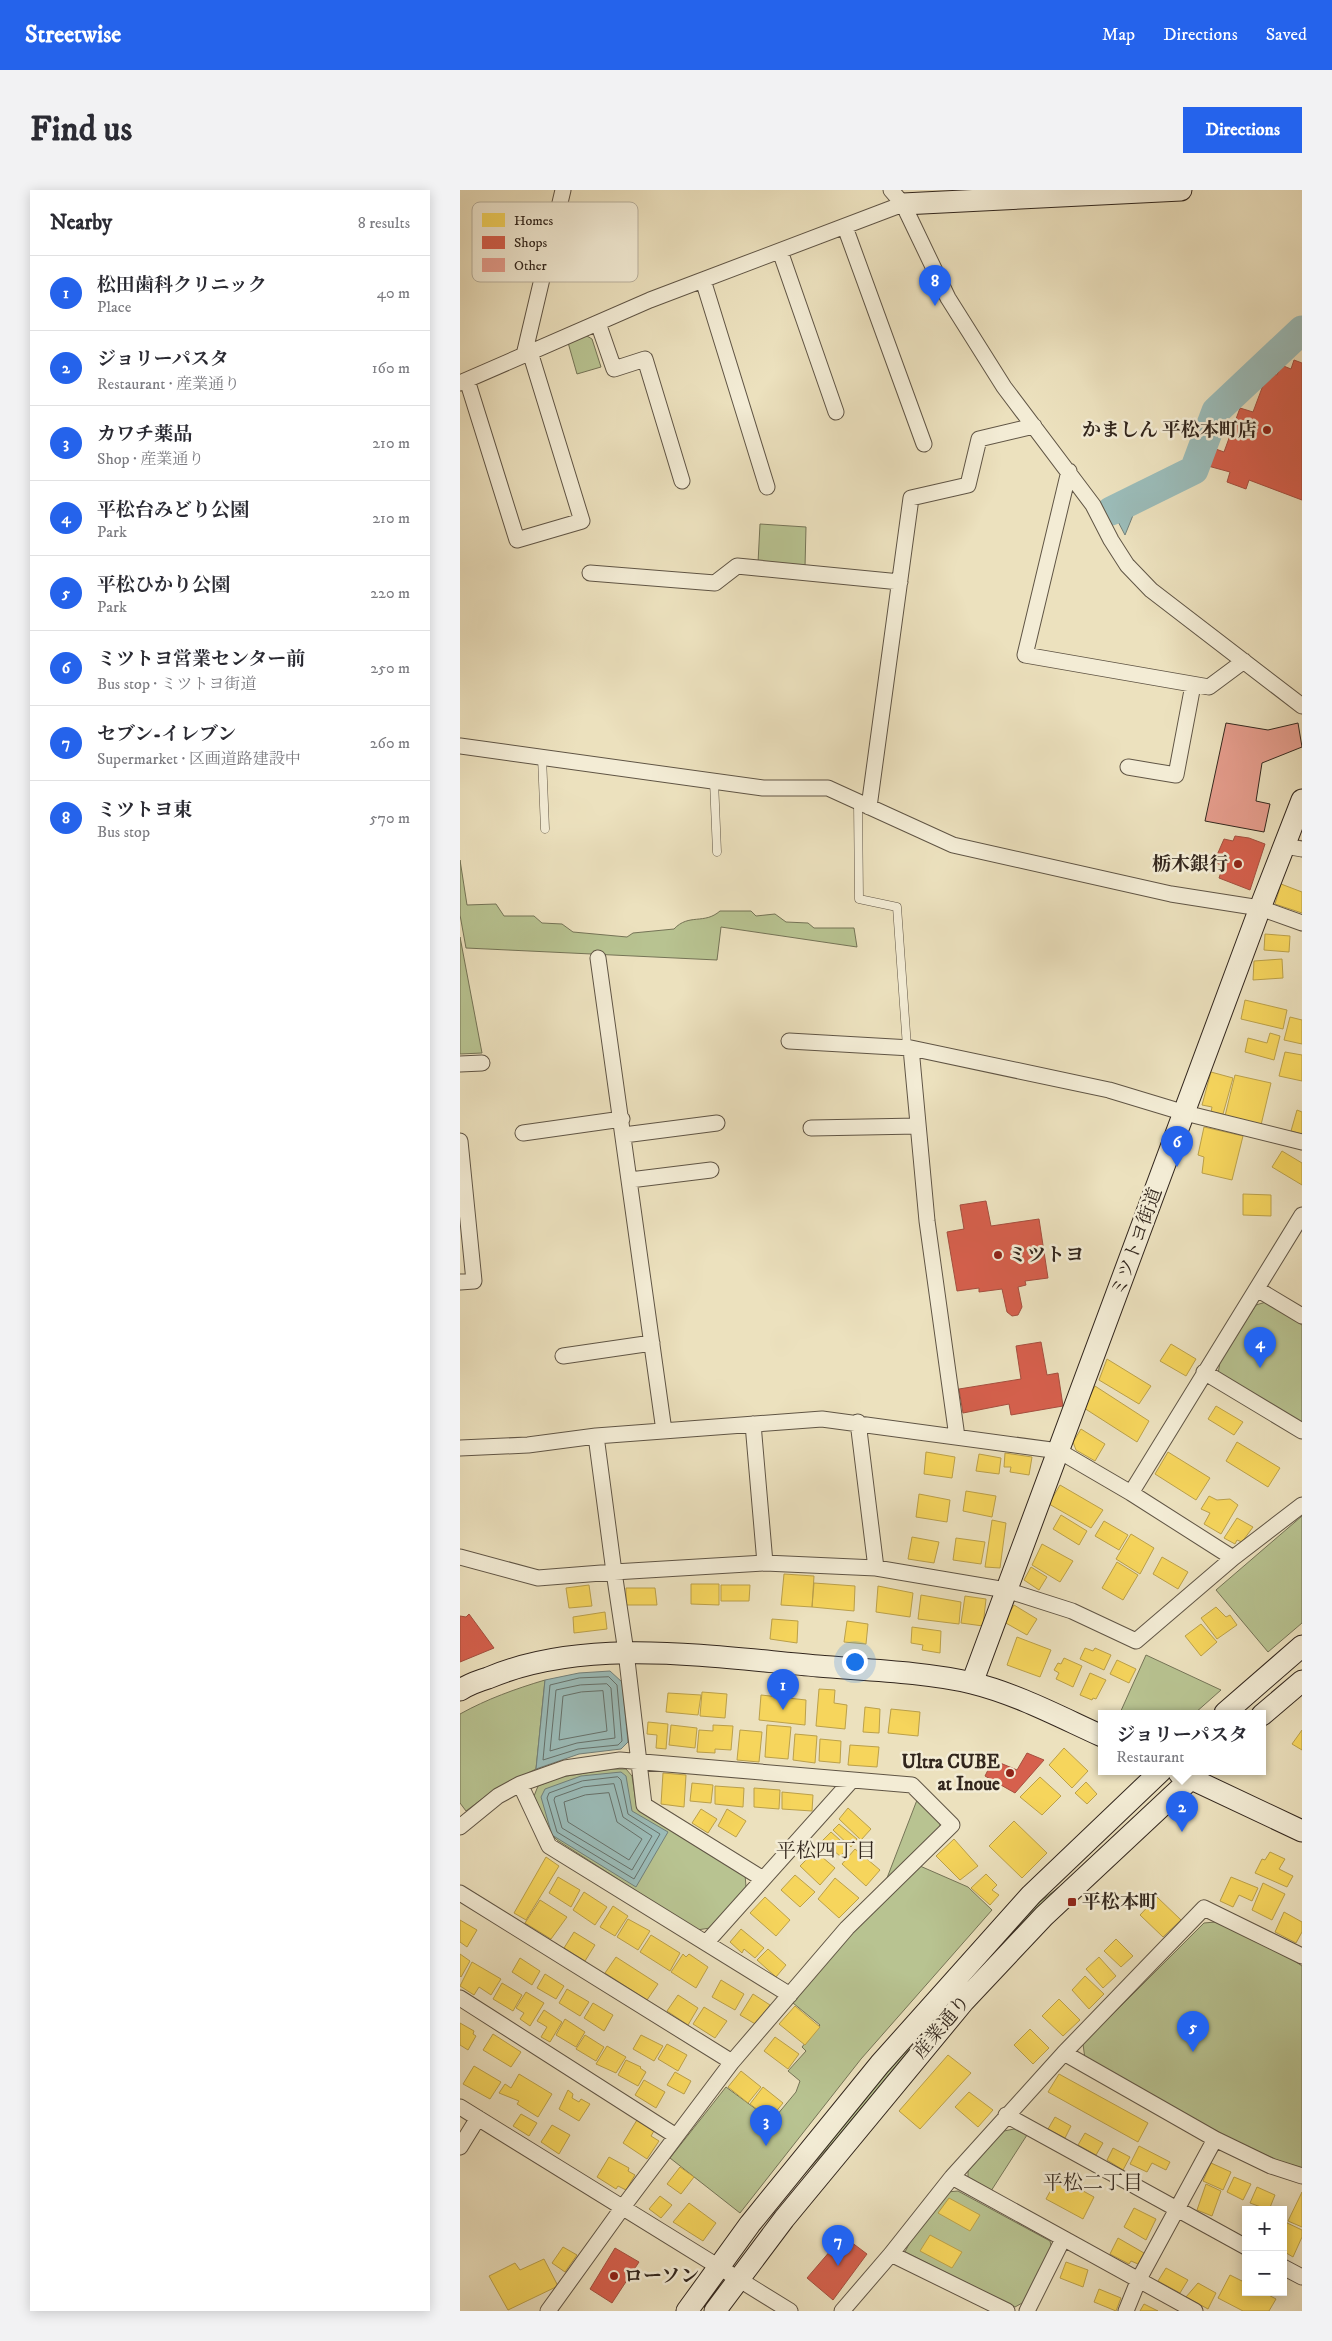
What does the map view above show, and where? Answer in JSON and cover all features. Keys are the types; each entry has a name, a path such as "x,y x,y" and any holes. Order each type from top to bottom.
{"street":[{"path":"543,282 527,354 582,521 517,540 464,382 527,354 650,300 845,226 897,197 1181,190"},
{"path":"897,197 948,298 1004,388 1094,505 1111,540 1137,578 1302,706"},
{"path":"845,226 924,444"},
{"path":"780,251 836,412"},
{"path":"703,280 767,487"},
{"path":"598,323 614,369 645,359 682,481"},
{"path":"863,804 912,498 968,486 979,440 1034,426"},
{"path":"1069,471 1025,655 1209,688 1244,661"},
{"path":"590,573 715,583 737,566 900,582"},
{"path":"1128,767 1176,775 1193,685"},
{"path":"460,746 763,788 828,788 954,845 1171,894 1260,908 1302,923"},
{"name":"ミツトヨ街道","path":"972,1683 1260,908 1294,847 1302,800"},
{"path":"598,958 622,1119 664,1431"},
{"path":"789,1041 909,1047 1109,1090 1185,1113 1302,1142"},
{"path":"909,1047 926,1221 956,1437"},
{"path":"460,1064 482,1063"},
{"path":"523,1133 622,1119"},
{"path":"624,1135 717,1123"},
{"path":"811,1128 918,1126"},
{"path":"460,1141 474,1281 460,1282"},
{"path":"630,1180 711,1170"},
{"path":"1131,1493 1302,1215"},
{"path":"1257,1289 1302,1316"},
{"path":"563,1356 652,1343"},
{"path":"1204,1372 1302,1431"},
{"path":"460,1448 528,1445 596,1436 822,1419 858,1422 1059,1451 1131,1493 1233,1558"},
{"path":"858,1422 876,1568"},
{"path":"753,1424 766,1563"},
{"path":"596,1436 626,1652 637,1760 644,1805 763,1879"},
{"path":"460,1556 538,1578 766,1563 876,1568 1006,1590 1072,1611 1136,1641 1233,1558 1302,1504"},
{"path":"1229,1710 1302,1646"},
{"path":"460,1690 500,1672 534,1663 572,1656 626,1652 862,1670 972,1683 1036,1706 1098,1734"},
{"path":"1266,1712 1302,1681"},
{"path":"460,1827 498,1796 520,1784 574,1766 637,1760 912,1785 952,1825 867,1906 732,2062 622,2208 548,2311"},
{"name":"産業通り","path":"688,2311 718,2266 800,2161 886,2057 1030,1895 1157,1775"},
{"name":"産業通り","path":"715,2311 784,2218 964,2000 1044,1916 1187,1775"},
{"path":"1190,1775 1302,1831"},
{"path":"706,1943 852,1780"},
{"path":"520,1784 549,1846 790,1995"},
{"path":"460,1893 732,2062"},
{"path":"842,2311 891,2254 952,2177 1006,2115 1204,1908 1302,1956"},
{"path":"460,1998 676,2136"},
{"path":"1064,2053 1215,2139 1272,2166 1298,2175"},
{"path":"460,2106 790,2311"},
{"path":"1006,2115 1242,2245"},
{"path":"460,2148 478,2118"},
{"path":"1126,2311 1139,2280 1215,2139"},
{"path":"952,2177 1194,2311"},
{"path":"1027,2311 1063,2239"},
{"path":"891,2254 1007,2311"},
{"path":"1287,2269 1302,2277"}],"lane":[{"path":"542,757 545,829"},
{"path":"714,781 717,852"},
{"path":"863,804 859,899 897,907 909,1047"}],"green space":[{"path":"582,333 592,339 601,367 577,374 567,339"},
{"path":"760,524 806,527 805,567 758,563"},
{"path":"460,860 467,905 496,904 504,916 534,916 542,923 562,924 573,932 627,937 633,933 674,929 685,921 708,917 720,911 751,911 756,916 775,914 786,922 808,923 814,928 854,928 857,947 721,927 717,960 466,948 460,915"},
{"path":"460,937 482,1053 460,1054"},
{"path":"1266,1302 1302,1325 1302,1424 1218,1374 1220,1362 1256,1305"},
{"path":"1302,1516 1302,1623 1268,1652 1216,1590"},
{"path":"1146,1655 1221,1690 1198,1710 1121,1710"},
{"path":"545,1680 536,1769 494,1790 466,1811 460,1803 460,1714 501,1695"},
{"path":"610,1769 626,1769 632,1776 637,1809 745,1874 746,1887 710,1928 697,1930 552,1835 534,1796 538,1786 561,1777"},
{"path":"917,1800 940,1822 940,1827 887,1878"},
{"path":"920,1866 968,1887 992,1910 861,2059 740,2213 670,2158 726,2087 772,2121 796,2092 800,2081 788,2071 806,2051 802,2047 820,2025 793,2003 849,1935"},
{"path":"1082,1869 1000,1947 914,2044 835,2140 774,2208 830,2137 1027,1912"},
{"path":"1215,1922 1286,1955 1302,1966 1302,2168 1279,2161 1235,2141 1085,2059 1083,2044 1204,1923"},
{"path":"1014,2129 1027,2135 991,2191 968,2178 968,2170 1004,2131"},
{"path":"958,2191 1050,2241 1052,2249 1024,2302 1015,2307 905,2252 918,2226 947,2192"}],"water":[{"path":"1140,498 1125,535 1113,512"},
{"path":"610,1671 622,1682 628,1742 621,1749 579,1754 536,1769 545,1680 579,1673"},
{"path":"621,1772 626,1776 632,1811 668,1832 636,1887 552,1835 541,1797 545,1789 581,1776"}],"building: Homes":[{"path":"1281,884 1302,892 1302,913 1275,904"},
{"path":"1265,934 1290,936 1289,952 1264,950"},
{"path":"1282,959 1283,978 1253,980 1254,961"},
{"path":"1245,1000 1287,1010 1283,1029 1241,1019"},
{"path":"1290,1017 1302,1020 1302,1044 1284,1040"},
{"path":"1270,1033 1280,1036 1274,1060 1245,1052 1248,1038 1267,1043"},
{"path":"1285,1052 1302,1055 1302,1081 1279,1076"},
{"path":"1211,1072 1233,1078 1223,1114 1211,1112 1212,1107 1202,1105"},
{"path":"1235,1075 1271,1083 1261,1125 1225,1116"},
{"path":"1297,1110 1302,1112 1302,1134 1291,1131"},
{"path":"1204,1127 1243,1136 1232,1180 1202,1173 1204,1157 1198,1155"},
{"path":"1282,1151 1302,1163 1302,1185 1272,1167"},
{"path":"1243,1194 1271,1195 1271,1216 1243,1215"},
{"path":"1171,1344 1196,1359 1186,1376 1160,1361"},
{"path":"1107,1359 1151,1386 1139,1404 1099,1380"},
{"path":"1095,1386 1149,1421 1137,1442 1084,1408"},
{"path":"1216,1406 1243,1422 1234,1435 1208,1419"},
{"path":"1081,1429 1105,1444 1095,1461 1076,1450 1073,1442"},
{"path":"1237,1442 1280,1468 1268,1487 1226,1461"},
{"path":"926,1452 955,1457 952,1478 924,1474"},
{"path":"1168,1452 1210,1478 1196,1500 1155,1474"},
{"path":"1005,1453 1032,1457 1029,1475 1010,1472 1011,1467 1004,1467"},
{"path":"979,1454 1001,1458 999,1474 976,1471"},
{"path":"1060,1485 1103,1510 1091,1528 1049,1504"},
{"path":"966,1491 996,1496 992,1517 963,1511"},
{"path":"919,1494 950,1500 947,1522 916,1517"},
{"path":"1209,1496 1217,1500 1230,1499 1238,1505 1221,1534 1204,1524 1210,1513 1201,1509"},
{"path":"1061,1515 1087,1531 1079,1545 1053,1529"},
{"path":"1237,1518 1253,1527 1242,1542 1237,1540 1235,1544 1224,1538"},
{"path":"992,1520 1006,1523 1000,1568 985,1567"},
{"path":"1104,1521 1128,1535 1119,1550 1095,1536"},
{"path":"1131,1534 1154,1548 1140,1574 1116,1559"},
{"path":"912,1537 939,1542 934,1563 908,1559"},
{"path":"956,1538 985,1542 981,1564 953,1560"},
{"path":"1042,1544 1073,1561 1060,1582 1032,1565"},
{"path":"1162,1557 1188,1572 1178,1589 1153,1574"},
{"path":"1117,1562 1138,1575 1123,1600 1102,1588"},
{"path":"1031,1567 1047,1577 1039,1590 1024,1580"},
{"path":"784,1574 814,1576 812,1607 781,1605"},
{"path":"814,1583 855,1586 854,1611 812,1607"},
{"path":"691,1584 719,1584 719,1605 691,1604"},
{"path":"589,1585 592,1606 569,1608 566,1588"},
{"path":"721,1585 750,1585 749,1601 721,1601"},
{"path":"878,1586 913,1593 910,1617 876,1612"},
{"path":"626,1588 655,1588 657,1605 626,1605"},
{"path":"921,1595 961,1602 959,1624 918,1619"},
{"path":"965,1596 986,1599 983,1626 961,1623"},
{"path":"1014,1605 1037,1619 1027,1635 1004,1622"},
{"path":"1216,1607 1226,1617 1230,1615 1237,1625 1217,1639 1201,1618"},
{"path":"605,1612 607,1629 574,1633 573,1617"},
{"path":"772,1619 798,1621 797,1643 770,1639"},
{"path":"847,1621 868,1624 866,1644 844,1642"},
{"path":"1201,1624 1217,1642 1201,1656 1185,1636"},
{"path":"912,1627 941,1631 940,1653 922,1650 923,1645 911,1643"},
{"path":"1017,1637 1051,1650 1040,1677 1007,1665"},
{"path":"1085,1648 1093,1651 1095,1648 1111,1655 1104,1670 1080,1659"},
{"path":"1064,1658 1082,1666 1073,1687 1056,1679 1059,1673 1054,1670 1058,1663 1061,1664"},
{"path":"1117,1660 1136,1669 1129,1683 1110,1674"},
{"path":"1090,1673 1106,1680 1096,1699 1093,1698 1092,1700 1080,1695"},
{"path":"819,1689 835,1690 834,1703 847,1705 845,1729 816,1726"},
{"path":"702,1692 727,1694 725,1718 700,1716"},
{"path":"668,1693 701,1695 698,1715 666,1712"},
{"path":"761,1695 806,1700 805,1725 759,1720"},
{"path":"865,1707 880,1709 879,1733 863,1732"},
{"path":"891,1709 920,1712 918,1736 888,1733"},
{"path":"648,1722 668,1724 666,1749 656,1748 657,1735 647,1734"},
{"path":"671,1725 697,1728 695,1748 669,1745"},
{"path":"713,1725 733,1726 731,1750 715,1749 715,1753 697,1752 699,1730 713,1731"},
{"path":"767,1725 791,1727 788,1759 765,1757"},
{"path":"740,1730 762,1732 759,1762 737,1760"},
{"path":"1302,1730 1302,1750 1292,1744"},
{"path":"795,1734 817,1736 815,1763 793,1760"},
{"path":"820,1739 841,1741 840,1763 819,1761"},
{"path":"850,1745 879,1747 877,1767 848,1765"},
{"path":"1064,1748 1088,1771 1072,1788 1049,1765"},
{"path":"663,1773 686,1775 684,1807 661,1804"},
{"path":"1040,1777 1061,1796 1042,1815 1020,1797"},
{"path":"1086,1782 1097,1794 1087,1804 1075,1793"},
{"path":"692,1783 713,1785 711,1803 690,1801"},
{"path":"715,1786 744,1788 743,1807 715,1804"},
{"path":"754,1788 780,1790 779,1809 754,1807"},
{"path":"782,1792 813,1795 812,1811 782,1809"},
{"path":"848,1808 871,1829 861,1840 839,1819"},
{"path":"701,1809 717,1819 708,1833 692,1823"},
{"path":"727,1809 746,1821 736,1837 718,1826"},
{"path":"1014,1821 1047,1853 1022,1878 989,1846"},
{"path":"839,1824 857,1839 851,1847 833,1830"},
{"path":"831,1832 849,1848 840,1856 822,1841"},
{"path":"954,1839 978,1866 960,1880 936,1856"},
{"path":"855,1849 880,1870 866,1886 842,1864"},
{"path":"815,1851 835,1868 820,1885 800,1866"},
{"path":"1270,1852 1285,1859 1279,1869 1293,1876 1287,1887 1255,1873 1262,1859 1265,1860"},
{"path":"546,1857 559,1866 526,1920 514,1913"},
{"path":"986,1874 997,1885 992,1890 999,1895 990,1905 971,1888"},
{"path":"795,1875 815,1892 800,1907 781,1890"},
{"path":"558,1877 580,1890 571,1907 549,1893"},
{"path":"1231,1877 1258,1888 1252,1901 1239,1895 1233,1907 1220,1901"},
{"path":"835,1878 859,1898 839,1918 818,1899"},
{"path":"1263,1883 1285,1894 1272,1920 1252,1910"},
{"path":"584,1892 607,1907 595,1925 573,1910"},
{"path":"765,1897 790,1920 776,1936 750,1913"},
{"path":"1157,1897 1181,1920 1163,1937 1140,1915"},
{"path":"540,1900 567,1917 551,1939 525,1923"},
{"path":"613,1906 628,1916 615,1936 600,1927"},
{"path":"1284,1912 1302,1922 1302,1932 1296,1943 1275,1932"},
{"path":"628,1919 650,1931 638,1950 617,1937"},
{"path":"460,1920 477,1930 467,1947 460,1942"},
{"path":"741,1929 764,1948 755,1958 744,1949 742,1953 730,1942"},
{"path":"574,1932 595,1945 585,1961 564,1948"},
{"path":"651,1935 680,1953 670,1971 640,1952"},
{"path":"1116,1939 1133,1956 1121,1967 1104,1951"},
{"path":"768,1949 786,1965 776,1977 757,1960"},
{"path":"460,1954 470,1961 461,1977 460,1976"},
{"path":"683,1954 686,1957 689,1954 708,1967 696,1988 671,1972"},
{"path":"616,1957 658,1984 647,2000 605,1973"},
{"path":"1099,1957 1116,1976 1103,1988 1086,1969"},
{"path":"520,1958 540,1971 532,1985 512,1972"},
{"path":"472,1962 501,1979 491,1995 479,1987 474,1995 460,1986"},
{"path":"545,1974 564,1986 556,1999 537,1988"},
{"path":"1085,1976 1104,1994 1089,2009 1072,1990"},
{"path":"721,1980 744,1994 735,2010 712,1997"},
{"path":"502,1983 522,1995 513,2011 493,1999"},
{"path":"567,1989 589,2002 580,2016 559,2003"},
{"path":"526,1992 544,2003 530,2026 520,2019 524,2013 516,2008"},
{"path":"753,1994 770,2005 757,2025 740,2015"},
{"path":"678,1995 698,2008 688,2025 667,2011"},
{"path":"1059,1999 1080,2020 1063,2036 1042,2016"},
{"path":"593,2003 613,2015 604,2031 584,2018"},
{"path":"795,2006 820,2027 805,2045 779,2024"},
{"path":"704,2007 727,2021 715,2038 693,2024"},
{"path":"544,2010 562,2022 550,2042 541,2037 547,2027 537,2021"},
{"path":"565,2019 585,2032 576,2047 556,2035"},
{"path":"460,2023 474,2031 473,2034 476,2036 468,2050 460,2045"},
{"path":"1030,2029 1049,2048 1033,2064 1014,2045"},
{"path":"493,2034 521,2052 511,2067 483,2050"},
{"path":"585,2035 604,2047 596,2061 576,2049"},
{"path":"641,2035 663,2046 654,2061 633,2049"},
{"path":"775,2037 799,2054 788,2069 764,2051"},
{"path":"667,2044 687,2055 678,2071 658,2059"},
{"path":"607,2046 626,2057 616,2073 596,2064"},
{"path":"948,2055 971,2073 920,2129 899,2111"},
{"path":"626,2060 641,2067 646,2072 638,2086 618,2075"},
{"path":"474,2066 501,2082 490,2099 463,2084"},
{"path":"741,2071 761,2087 748,2103 728,2087"},
{"path":"675,2072 691,2081 684,2094 667,2085"},
{"path":"519,2074 552,2094 538,2117 517,2104 519,2101 499,2093 505,2084 511,2088"},
{"path":"1059,2074 1148,2123 1138,2142 1048,2092"},
{"path":"644,2080 665,2092 656,2108 635,2095"},
{"path":"763,2087 783,2103 770,2119 750,2104"},
{"path":"568,2090 573,2094 572,2098 579,2102 581,2099 590,2104 579,2121 559,2109"},
{"path":"969,2092 993,2110 978,2127 955,2107"},
{"path":"521,2114 537,2123 529,2136 513,2126"},
{"path":"1055,2117 1071,2126 1065,2138 1048,2129"},
{"path":"637,2120 654,2131 651,2136 659,2141 647,2159 623,2143"},
{"path":"552,2125 570,2135 559,2154 541,2142"},
{"path":"1085,2133 1103,2143 1096,2155 1078,2145"},
{"path":"1139,2146 1170,2162 1166,2170 1152,2163 1147,2172 1130,2164"},
{"path":"1113,2148 1130,2157 1123,2170 1107,2160"},
{"path":"609,2157 629,2168 628,2171 635,2175 626,2190 618,2186 616,2189 597,2177"},
{"path":"1211,2163 1231,2172 1223,2190 1203,2181"},
{"path":"680,2167 694,2177 681,2194 667,2184"},
{"path":"1058,2177 1094,2197 1083,2219 1046,2199"},
{"path":"1234,2177 1251,2184 1243,2200 1227,2192"},
{"path":"1206,2184 1221,2191 1212,2216 1197,2210"},
{"path":"1257,2187 1275,2195 1271,2206 1258,2206 1250,2203"},
{"path":"1302,2192 1302,2227 1288,2221"},
{"path":"660,2196 672,2205 661,2218 649,2209"},
{"path":"949,2198 980,2215 970,2231 938,2213"},
{"path":"689,2203 716,2223 703,2241 673,2222"},
{"path":"1134,2208 1156,2219 1146,2240 1124,2227"},
{"path":"1287,2223 1302,2230 1302,2237 1293,2257 1287,2253"},
{"path":"930,2235 962,2252 952,2268 920,2251"},
{"path":"1118,2238 1144,2253 1138,2264 1131,2261 1129,2264 1110,2254"},
{"path":"563,2247 577,2255 565,2272 552,2263"},
{"path":"544,2259 558,2286 508,2310 489,2276 515,2263 520,2270"},
{"path":"1066,2262 1088,2270 1083,2287 1060,2278"},
{"path":"1166,2268 1188,2280 1180,2293 1158,2281"},
{"path":"1230,2275 1242,2281 1242,2296 1270,2296 1276,2299 1269,2311 1243,2311 1218,2298"},
{"path":"1198,2283 1216,2293 1208,2309 1186,2297"},
{"path":"1099,2289 1121,2298 1116,2311 1094,2302"},
{"path":"1144,2304 1158,2311 1140,2311"}],"building: Shops":[{"name":"かましん 平松本町店","path":"1294,360 1302,363 1302,500 1249,480 1246,489 1227,482 1230,472 1208,466 1213,448 1224,452 1240,408 1253,412 1268,372 1277,375 1281,365 1291,369"},
{"name":"栃木銀行","path":"1235,836 1249,838 1265,844 1250,890 1219,878 1223,866 1214,862 1224,839 1233,841"},
{"name":"ミツトヨ","path":"986,1201 991,1226 1039,1219 1048,1278 1025,1281 1026,1285 1018,1287 1022,1307 1018,1315 1012,1316 1007,1312 1002,1289 979,1292 979,1288 957,1291 947,1232 964,1229 960,1205"},
{"path":"1041,1342 1047,1375 1058,1373 1063,1406 1011,1415 1009,1404 963,1413 959,1389 1021,1379 1016,1346"},
{"path":"469,1614 494,1648 460,1662 460,1616 466,1617"},
{"name":"Ultra CUBE at Inoue","path":"1027,1753 1044,1760 1015,1793 985,1776 993,1760 1017,1770"},
{"path":"843,2236 867,2254 833,2300 807,2278"},
{"name":"ローソン","path":"615,2248 639,2262 612,2303 590,2289"}],"building: Other":[{"path":"1226,723 1268,730 1298,723 1302,747 1262,763 1256,801 1270,804 1264,832 1205,821"}],"waterway":[{"path":"1111,511 1194,470 1216,411 1302,330"}],"place":[{"name":"ミツトヨ東","path":"935,306"},
{"name":"かましん 平松本町店","path":"1267,430"},
{"name":"栃木銀行","path":"1238,864"},
{"name":"ミツトヨ営業センター前","path":"1177,1167"},
{"name":"ミツトヨ","path":"998,1255"},
{"name":"平松台みどり公園","path":"1260,1368"},
{"name":"松田歯科クリニック","path":"783,1710"},
{"name":"Ultra CUBE at Inoue","path":"1010,1773"},
{"name":"ジョリーパスタ","path":"1182,1832"},
{"name":"平松本町","path":"1072,1902"},
{"name":"平松ひかり公園","path":"1193,2052"},
{"name":"カワチ薬品","path":"766,2146"},
{"name":"セブン-イレブン","path":"838,2266"},
{"name":"ローソン","path":"614,2276"}],"district":[{"name":"平松四丁目","path":"826,1851"},
{"name":"平松二丁目","path":"1093,2183"}]}
